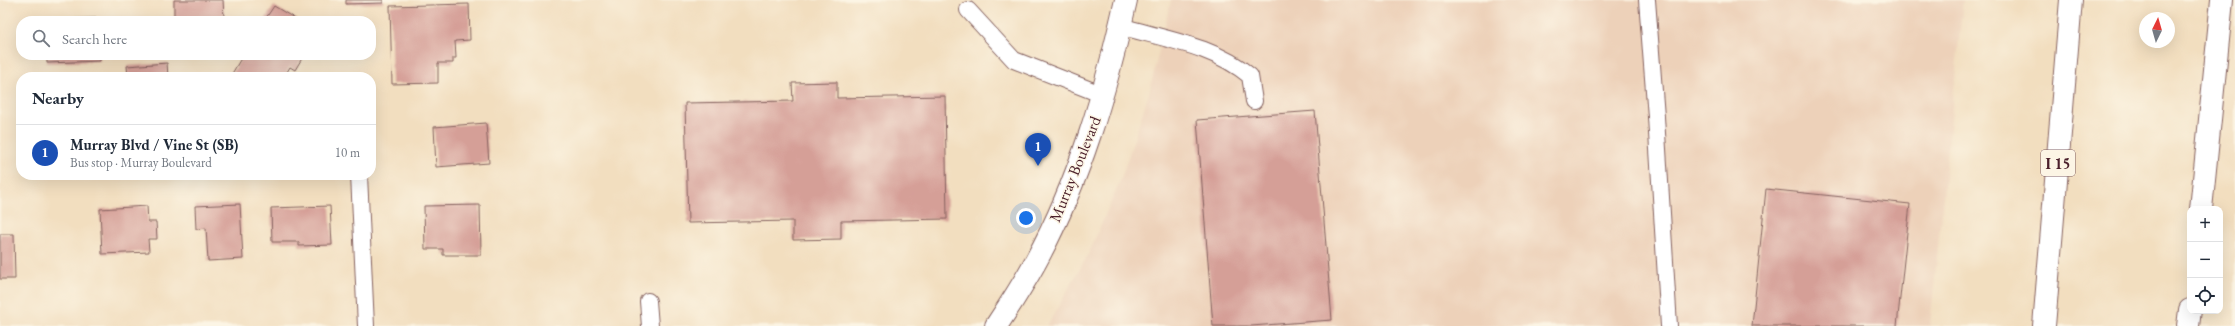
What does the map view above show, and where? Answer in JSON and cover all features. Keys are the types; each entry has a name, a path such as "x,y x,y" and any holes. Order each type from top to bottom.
{"main road":[{"name":"Murray Boulevard","path":"996,326 1036,261 1071,186 1090,137 1103,95 1126,0"},
{"name":"I 15","path":"2044,326 2072,0"},
{"path":"2201,206 2222,0"},
{"path":"2188,326 2190,314"}],"lane":[{"path":"1647,0 1669,326"},
{"path":"968,10 1014,60 1103,95"},
{"path":"1120,26 1216,54 1236,64 1250,76 1254,101"},
{"path":"359,180 366,326"},
{"path":"648,301 650,326"}],"shaded area":[{"path":"1171,0 1963,0 1930,326 1047,326 1089,253 1122,176 1149,93"}],"building":[{"path":"174,0 223,0 224,16 174,16"},
{"path":"346,0 383,0 383,3 346,4"},
{"path":"469,4 470,40 455,41 456,58 453,58 453,63 438,63 438,83 392,84 390,6"},
{"path":"274,6 291,16 267,16"},
{"path":"47,60 100,60 100,61 47,63"},
{"path":"240,60 301,60 295,70 290,67 287,72 233,72"},
{"path":"167,63 168,72 128,72 127,66"},
{"path":"837,82 837,98 945,96 947,219 841,221 841,239 793,240 793,221 688,223 685,103 793,101 792,83"},
{"path":"1315,111 1332,320 1251,326 1213,326 1197,120"},
{"path":"486,123 489,163 436,167 434,127"},
{"path":"1766,189 1910,204 1897,326 1752,326"},
{"path":"240,204 243,259 208,261 206,228 196,229 195,206"},
{"path":"480,205 481,255 443,255 443,249 425,249 424,206"},
{"path":"147,206 148,222 156,222 157,239 148,239 149,252 102,254 100,209"},
{"path":"330,206 332,245 299,246 299,242 272,242 271,208"},
{"path":"0,234 14,234 15,279 0,279"}],"place":[{"name":"Murray Blvd / Vine St (SB)","path":"1038,166"}]}
